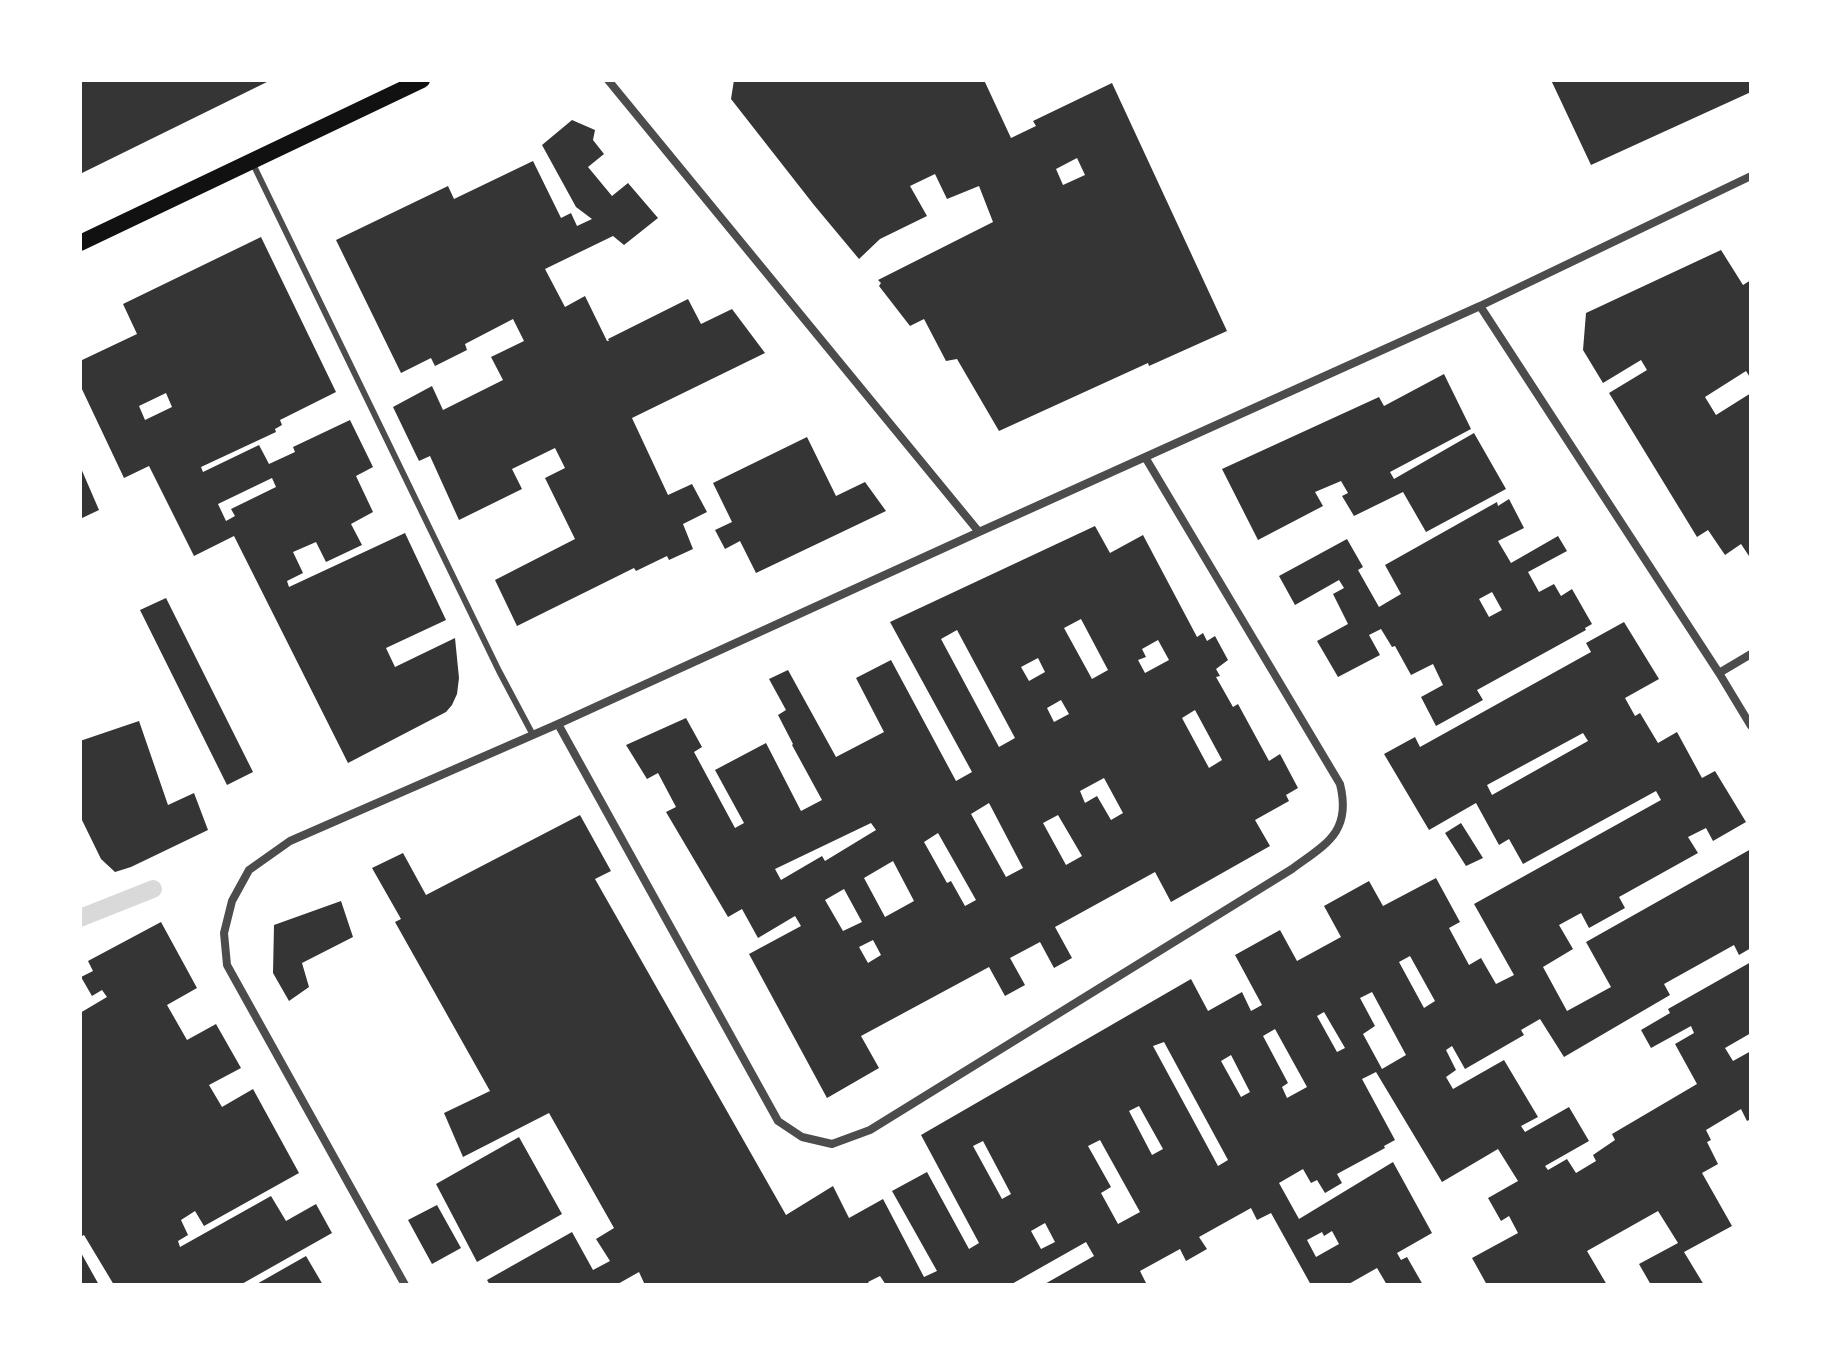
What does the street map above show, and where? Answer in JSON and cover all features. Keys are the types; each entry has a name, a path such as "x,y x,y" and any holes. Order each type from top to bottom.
{"main road":[{"path":"80,243 422,80"}],"street":[{"path":"608,80 979,532"},
{"path":"405,1285 227,965 224,933 232,901 249,870 290,841 558,724 1480,306 1751,176"},
{"path":"1480,306 1751,726"},
{"path":"558,724 778,1121 802,1137 832,1144 870,1130 1292,869 1329,842 1341,823 1345,802 1340,784 1145,457"},
{"path":"1719,673 1751,654"}],"lane":[{"path":"251,161 533,735"}],"building":[{"path":"80,80 271,80 80,174"},
{"path":"734,80 984,80 1011,138 1036,126 1033,121 1112,83 1227,331 1149,366 1148,363 999,431 957,359 946,361 924,319 910,326 879,286 881,283 878,280 993,222 979,186 947,199 935,174 910,186 927,216 880,239 859,259 731,99","holes":["1077,158 1085,175 1063,185 1056,169"]},
{"path":"1551,80 1751,80 1751,92 1591,165"},
{"path":"572,120 595,130 593,140 604,154 588,167 612,196 628,183 658,218 624,245 613,236 545,269 565,307 585,296 607,341 688,299 701,324 732,309 765,353 632,418 668,495 692,484 707,512 683,524 693,549 669,560 667,556 636,571 634,568 517,626 495,580 575,539 545,478 565,468 555,448 512,469 522,489 459,520 430,456 419,461 393,407 432,386 443,410 503,380 491,357 524,341 513,319 465,344 467,350 435,366 431,358 401,373 336,240 448,186 454,199 533,161 561,218 571,213 577,226 592,219 576,207 542,145"},
{"path":"261,237 336,392 280,420 282,425 275,429 276,432 201,467 203,472 259,445 269,464 295,452 293,447 350,420 373,467 356,476 373,512 351,524 362,545 326,562 316,542 293,552 303,573 287,581 289,587 405,533 446,620 386,648 395,667 455,638 459,678 457,694 446,712 348,763 234,536 194,556 149,466 124,478 80,385 80,361 137,334 123,304","holes":["166,393 172,407 145,420 139,406","272,478 276,487 231,509 235,516 226,521 218,504"]},
{"path":"1721,250 1743,285 1751,280 1751,379 1746,371 1705,397 1716,415 1751,393 1751,559 1741,544 1725,555 1708,530 1697,537 1609,393 1647,370 1641,360 1603,383 1583,350 1586,313"},
{"path":"1444,374 1471,429 1390,472 1394,479 1474,433 1506,489 1426,532 1403,492 1354,516 1342,496 1348,493 1341,481 1315,492 1323,506 1258,540 1222,469 1379,397 1384,406"},
{"path":"807,437 836,496 865,482 886,511 756,573 740,541 725,549 715,530 732,522 713,483"},
{"path":"80,466 99,510 80,519"},
{"path":"1509,499 1524,528 1498,541 1511,563 1558,536 1567,551 1528,572 1539,592 1554,584 1561,596 1572,589 1592,624 1477,690 1483,700 1436,726 1421,697 1443,685 1433,664 1411,675 1395,646 1392,647 1381,629 1369,635 1380,655 1338,677 1317,641 1348,624 1333,594 1344,588 1339,580 1295,605 1279,576 1347,539 1363,567 1358,570 1379,607 1401,594 1385,565 1497,502 1498,506","holes":["1492,592 1502,610 1489,617 1479,599"]},
{"path":"1095,526 1110,553 1143,535 1197,637 1203,633 1207,641 1215,636 1228,660 1216,669 1220,676 1216,677 1233,707 1238,704 1269,761 1280,754 1298,788 1286,795 1289,801 1255,820 1270,846 1171,902 1155,872 1055,927 1072,958 1054,968 1040,942 1010,958 1025,985 1005,996 989,967 861,1036 879,1068 827,1098 749,954 801,926 795,916 758,938 742,909 728,917 666,812 676,807 658,773 647,779 626,745 686,718 702,747 694,752 735,828 744,823 715,770 766,743 801,811 822,800 778,715 786,710 769,679 788,670 836,757 884,732 856,678 891,660 956,781 972,772 890,622","holes":["1081,619 1108,670 1092,679 1064,628","957,630 1015,738 999,747 941,639","1158,640 1169,660 1145,673 1138,660 1146,657 1142,649","1038,658 1045,672 1029,681 1021,667","1061,700 1069,714 1054,722 1047,708","1195,710 1222,760 1209,768 1182,718","1104,778 1123,813 1111,820 1097,796 1085,803 1080,791","989,803 1023,868 1006,877 971,814","1058,815 1082,856 1066,865 1043,823","871,823 876,830 825,861 822,856 781,880 775,869","938,833 976,900 965,906 951,881 947,883 924,842","893,861 914,901 885,917 864,878","844,889 862,922 843,931 825,900","873,940 881,955 868,963 859,947"]},
{"path":"166,598 253,772 227,785 140,610"},
{"path":"1624,622 1659,679 1625,698 1635,716 1640,713 1658,743 1677,732 1702,778 1715,771 1746,822 1713,841 1706,828 1688,837 1698,853 1619,897 1625,908 1589,928 1581,913 1559,925 1573,949 1543,967 1567,1011 1611,987 1586,942 1751,849 1751,948 1739,955 1734,945 1664,984 1670,995 1564,1057 1540,1019 1521,1030 1524,1035 1465,1069 1452,1046 1446,1050 1456,1070 1446,1077 1453,1089 1504,1060 1538,1117 1521,1126 1525,1132 1569,1107 1589,1141 1545,1166 1548,1170 1567,1159 1576,1173 1596,1161 1593,1155 1615,1140 1612,1134 1697,1084 1675,1044 1694,1033 1691,1026 1651,1048 1641,1030 1670,1013 1668,1009 1751,962 1751,1033 1725,1048 1733,1061 1751,1051 1751,1119 1747,1121 1741,1109 1706,1130 1711,1140 1707,1142 1718,1164 1702,1173 1732,1226 1684,1252 1704,1285 1651,1285 1639,1264 1678,1243 1658,1211 1587,1251 1607,1285 1487,1285 1472,1258 1518,1233 1509,1216 1501,1221 1488,1198 1518,1181 1498,1149 1442,1182 1376,1072 1362,1079 1395,1140 1337,1174 1342,1183 1325,1193 1317,1180 1311,1183 1303,1169 1279,1183 1299,1219 1393,1162 1432,1233 1397,1253 1401,1260 1407,1257 1423,1285 1387,1285 1377,1268 1347,1285 1311,1285 1271,1213 1257,1220 1251,1208 1199,1237 1207,1249 1186,1261 1180,1249 1140,1271 1147,1285 1043,1285 1094,1256 1086,1242 1010,1285 886,1285 880,1276 868,1282 870,1285 645,1285 639,1272 616,1285 490,1285 487,1280 572,1232 593,1270 610,1261 596,1239 614,1228 549,1113 463,1157 444,1113 490,1091 395,922 401,919 372,868 403,853 426,895 580,815 611,871 595,879 786,1215 833,1186 849,1218 883,1199 924,1277 937,1271 892,1191 927,1172 969,1249 979,1243 921,1135 1191,979 1208,1011 1242,992 1251,1011 1262,1005 1235,955 1280,930 1297,961 1341,937 1324,906 1369,881 1383,906 1436,878 1460,922 1449,928 1469,965 1481,958 1496,984 1514,975 1474,904 1661,800 1656,791 1523,864 1509,839 1499,845 1476,803 1429,830 1384,754 1415,737 1420,747 1591,652 1586,643","holes":["1583,733 1588,741 1492,795 1487,785","1410,956 1435,1001 1424,1008 1399,962","1372,992 1406,1055 1382,1069 1363,1034 1375,1026 1360,998","1324,1012 1345,1048 1337,1052 1317,1016","1275,1029 1307,1087 1287,1098 1282,1087 1288,1083 1263,1036","1164,1042 1228,1160 1218,1166 1153,1046","1231,1055 1250,1092 1241,1097 1221,1061","1139,1106 1163,1149 1152,1155 1129,1111","1100,1140 1140,1212 1118,1224 1101,1193 1111,1187 1088,1146","983,1141 1011,1194 1002,1199 973,1146","1045,1223 1055,1242 1041,1249 1031,1231","1332,1231 1339,1244 1316,1257 1307,1240 1322,1232 1324,1236"]},
{"path":"139,721 168,805 194,793 208,830 115,872 101,859 80,816 80,741"},
{"path":"1461,823 1483,858 1466,866 1445,833"},
{"path":"341,901 353,937 302,963 309,987 289,1001 273,973 274,925"},
{"path":"161,922 197,988 167,1005 187,1040 216,1024 241,1068 209,1085 222,1107 253,1089 299,1173 204,1226 195,1211 181,1220 188,1235 178,1241 180,1247 271,1196 286,1221 316,1204 332,1233 240,1285 114,1285 84,1235 80,1237 80,1013 107,997 102,990 92,996 81,977 93,971 88,961"},
{"path":"519,1137 562,1214 477,1262 436,1184"},
{"path":"437,1205 461,1248 432,1264 408,1220"},
{"path":"80,1251 99,1285 80,1285"},
{"path":"306,1256 323,1285 255,1285"}],"waterway":[{"path":"80,918 153,889"}]}
